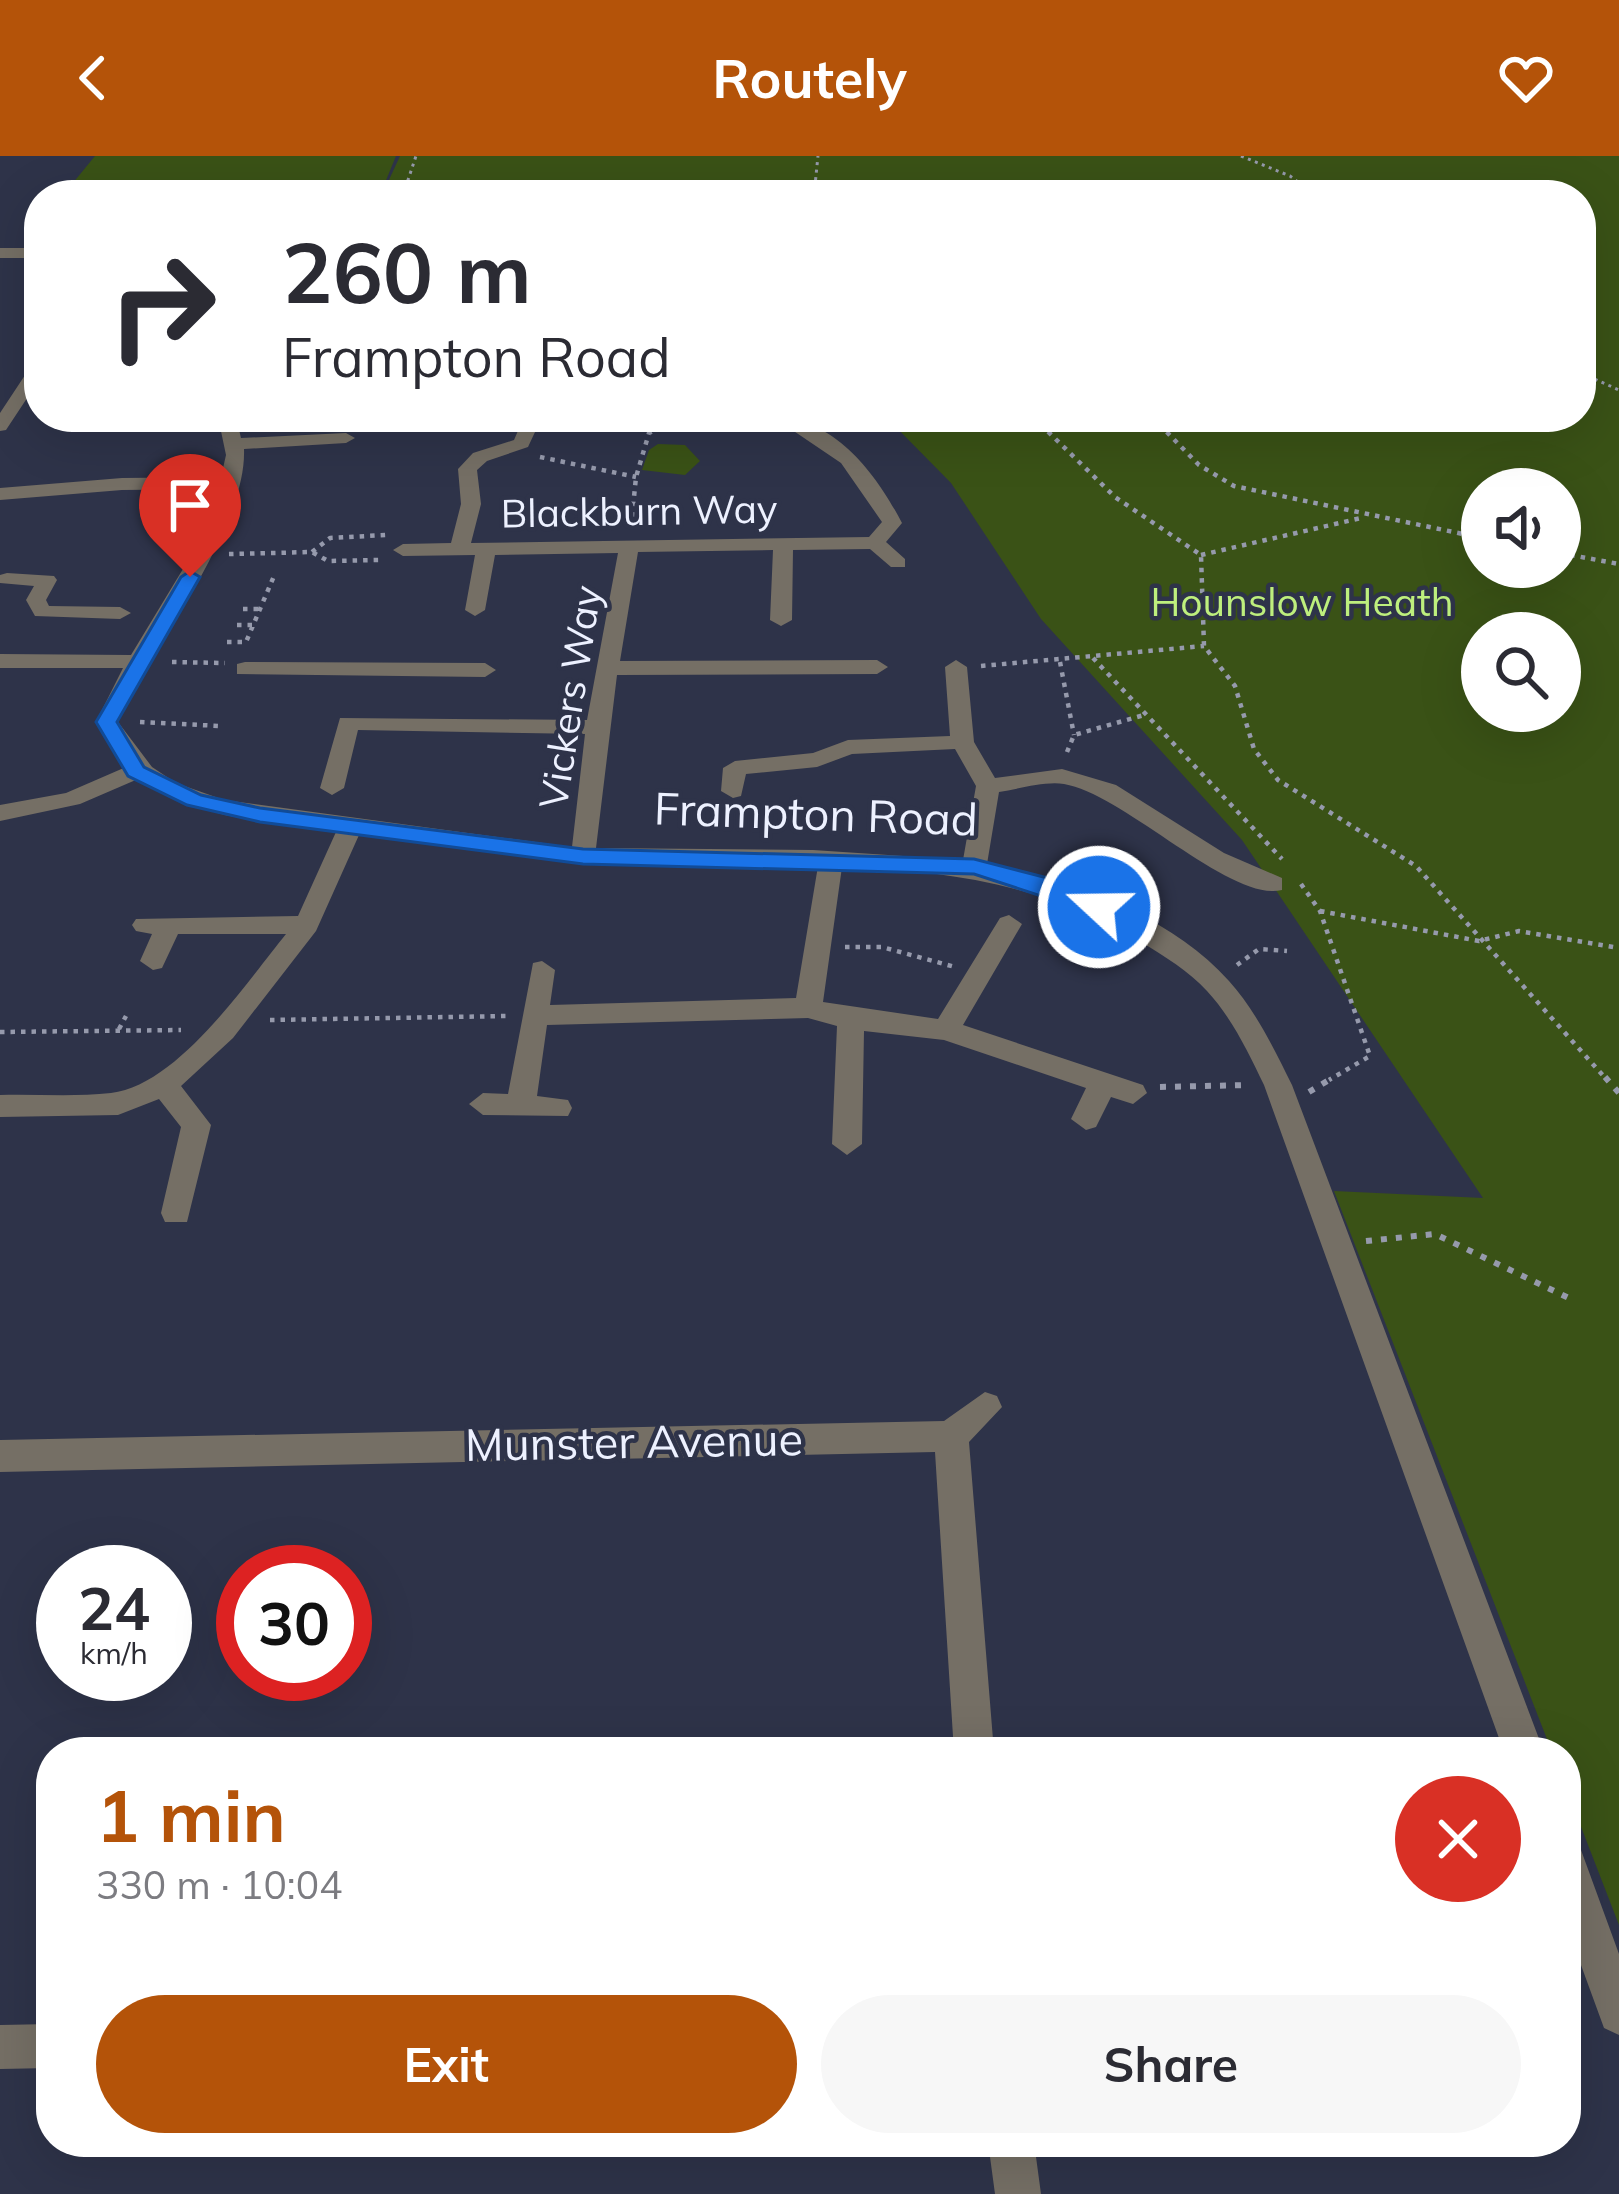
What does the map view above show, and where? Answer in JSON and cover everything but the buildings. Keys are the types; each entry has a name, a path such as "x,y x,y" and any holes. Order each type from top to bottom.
{"street":[{"path":"16,364 24,365"},
{"path":"0,426 24,389"},
{"path":"0,813 72,799 136,771 106,722 202,554 230,483 236,449 231,432"},
{"path":"460,548 471,504 467,469 480,457 522,443 526,432"},
{"name":"Blackburn Way","path":"403,550 875,543 892,523 873,482 819,432"},
{"path":"236,449 346,438"},
{"path":"0,494 122,484 230,483"},
{"path":"875,543 898,562"},
{"path":"781,620 782,546"},
{"path":"475,610 486,549"},
{"name":"Vickers Way","path":"583,856 597,727 629,549"},
{"path":"7,579 47,580 37,607 55,614 120,613"},
{"path":"26,662 55,614"},
{"path":"0,661 138,662"},
{"path":"607,668 877,667"},
{"path":"956,667 962,742 988,786 974,866"},
{"path":"244,669 376,697 445,724 597,727"},
{"path":"332,788 347,723 376,697 485,670"},
{"path":"443,749 445,724"},
{"path":"733,791 735,768 817,760 848,747 962,742"},
{"name":"Frampton Road","path":"136,771 195,800 350,828 583,856 974,866 1059,889 1139,925 1215,981 1249,1026 1282,1095 1518,1737"},
{"path":"988,786 1055,777 1108,790 1215,860 1273,884"},
{"path":"0,1106 118,1104 164,1085 223,1031 307,925 350,828"},
{"path":"808,1008 831,860"},
{"path":"946,1030 1009,924"},
{"path":"153,962 157,925 307,925"},
{"path":"520,1106 542,970"},
{"path":"536,1015 808,1008 850,1020 946,1030 1133,1093"},
{"path":"847,1144 850,1020"},
{"path":"1086,1119 1103,1083"},
{"path":"164,1085 196,1125 176,1213"},
{"path":"483,1104 558,1108"},
{"path":"973,1737 951,1436 985,1407"},
{"name":"Munster Avenue","path":"0,1456 951,1436"},
{"path":"1581,1907 1619,2013"},
{"path":"0,2047 36,2046"},
{"path":"1014,2157 1018,2194"}],"path":[{"path":"1241,156 1295,180"},
{"path":"1049,432 1115,496 1202,555 1366,517"},
{"path":"1167,432 1215,478 1366,517 1461,534"},
{"path":"629,549 636,477 649,433"},
{"path":"509,449 636,477"},
{"path":"202,554 312,552 328,561 380,562 386,534 329,538 312,552"},
{"path":"1202,555 1204,646 1235,686 1254,749 1278,780 1416,866 1619,1094"},
{"path":"1581,557 1619,564"},
{"path":"227,642 246,642 274,576"},
{"path":"243,608 260,609"},
{"path":"237,625 253,625"},
{"path":"956,667 1060,662 1204,646"},
{"path":"1093,658 1276,850 1320,910 1370,1056 1282,1095 1167,1085 1133,1093"},
{"path":"138,662 237,663 244,669"},
{"path":"1055,777 1074,735 1060,662"},
{"path":"1074,735 1144,715"},
{"path":"106,722 220,726"},
{"path":"1320,910 1479,941 1519,932 1619,948"},
{"path":"818,947 882,947 978,975"},
{"path":"1215,981 1259,950 1287,951"},
{"path":"0,1032 223,1031 250,1021 536,1015"},
{"path":"119,1030 126,1016"},
{"path":"1337,1244 1435,1234 1575,1301"}],"green space":[{"path":"95,156 396,156 386,180 75,180"},
{"name":"Hounslow Heath","path":"400,156 1619,156 1619,1925 1581,1827 1581,1737 1546,1737 1334,1191 1483,1198 1242,840 1041,619 951,483 901,432 1596,432 1596,180 389,180"},
{"path":"658,444 685,445 700,461 685,475 642,470 649,450"}],"route":[{"path":"190,577 106,722 136,771 195,800 350,828 583,856 974,866 1059,889 1099,907"}]}
